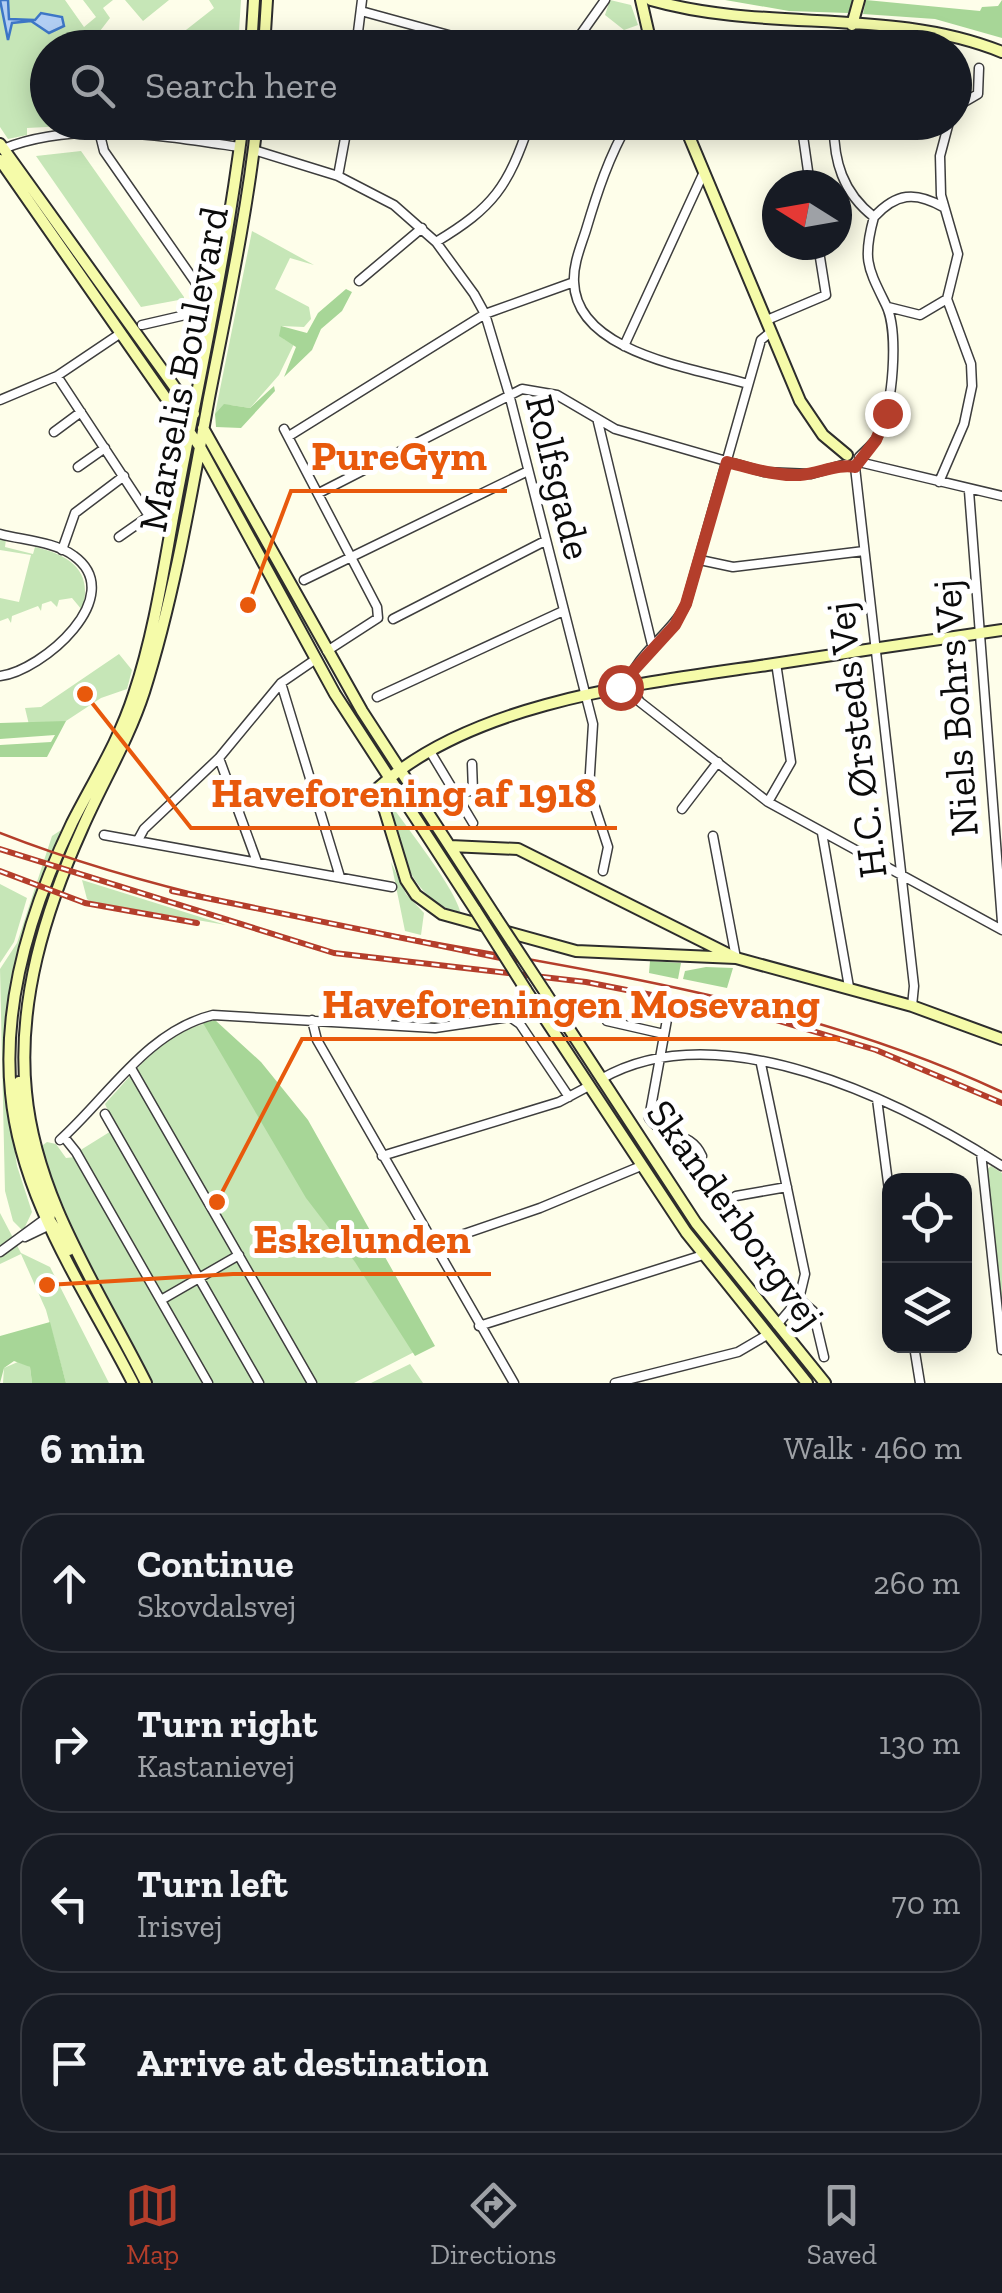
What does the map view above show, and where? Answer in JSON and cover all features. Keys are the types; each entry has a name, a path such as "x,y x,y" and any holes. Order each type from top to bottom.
{"street":[{"path":"252,30 254,0"},
{"path":"266,30 268,0"},
{"path":"358,30 362,0"},
{"path":"583,30 604,0"},
{"path":"640,0 648,30"},
{"path":"651,0 757,20 922,30"},
{"path":"675,0 690,7"},
{"path":"852,25 859,0"},
{"path":"360,11 430,30"},
{"path":"972,43 998,51"},
{"path":"972,98 978,94 980,68"},
{"path":"1,151 30,138"},
{"path":"101,140 104,151 202,289 216,292"},
{"path":"180,140 254,150"},
{"name":"Marselis Boulevard","path":"157,624 172,518 241,140"},
{"name":"Marselis Boulevard","path":"157,624 204,429 255,140"},
{"path":"338,176 345,140"},
{"path":"436,242 492,202 515,166 524,140"},
{"path":"621,140 596,198 574,282 585,316 599,332 624,346 748,384"},
{"path":"691,140 808,415 853,461"},
{"path":"804,140 808,170"},
{"path":"837,140 842,178 853,197 874,217"},
{"path":"939,482 964,424 972,386 971,364 947,299 958,254 943,207 940,156 944,140"},
{"name":"Rolfsgade","path":"254,150 338,176 394,205 436,242 464,277 485,314 594,732 590,794 608,847 603,871"},
{"name":"Skanderborgvej","path":"1,151 200,447 316,660 526,990 702,1256 807,1383"},
{"name":"Skanderborgvej","path":"1,151 204,429 327,651 400,771 705,1236 825,1383"},
{"path":"624,346 704,172"},
{"path":"853,461 876,440 887,413 893,359 888,307 876,291 867,258 874,217 893,200 909,195 943,207"},
{"path":"359,281 422,228"},
{"path":"628,685 633,671 680,616 700,560 761,340 769,326 826,295 820,260"},
{"path":"138,840 144,829 220,758 281,683 378,618 377,607 352,556 286,432 485,314 574,282"},
{"path":"142,325 194,313 202,289"},
{"path":"888,307 920,315 947,299"},
{"path":"0,400 57,376 121,333"},
{"path":"57,376 153,519"},
{"path":"320,493 508,394 545,391 598,422 727,462 797,475 853,461 1002,496"},
{"path":"54,432 81,412"},
{"path":"598,422 653,649"},
{"path":"78,467 105,448"},
{"name":"H.C. Ørsteds Vej","path":"853,461 914,986 912,1006"},
{"path":"304,580 528,471"},
{"path":"62,550 75,513 124,476"},
{"name":"Niels Bohrs Vej","path":"969,490 1002,922"},
{"path":"118,536 153,519 172,518"},
{"path":"0,534 73,554 86,573 90,594 82,619 63,642 36,663 0,676"},
{"path":"393,620 545,541"},
{"path":"700,560 734,567 864,551"},
{"path":"377,697 561,612"},
{"path":"146,1383 51,1220 20,1106 19,1054 30,993 63,875 129,734 157,624"},
{"path":"134,1383 25,1165 13,1108 10,1053 16,990 32,925 70,828 125,718 157,624"},
{"path":"736,958 576,951 442,914 416,896 398,862 377,794 379,785 431,753 510,715 628,685 1002,630"},
{"path":"768,802 791,762 776,663"},
{"path":"281,683 340,877"},
{"path":"628,685 640,702 768,802 1002,930"},
{"path":"431,753 473,824"},
{"path":"220,758 257,862"},
{"path":"682,809 718,762"},
{"path":"453,792 473,790 472,764"},
{"path":"822,833 849,988"},
{"path":"104,835 392,887"},
{"path":"713,836 736,958"},
{"path":"449,846 463,850 501,845 518,848 736,958 912,1006 1002,1040"},
{"path":"668,1014 649,1118 653,1125 692,1139 702,1156"},
{"path":"208,1383 62,1139 167,1035 208,1016 436,1028 510,1017 520,1024 569,1097"},
{"path":"312,1020 317,1040 514,1383"},
{"path":"607,1021 664,1034"},
{"path":"602,1079 661,1055 692,1052 762,1064 816,1076 877,1098 949,1132 1002,1166"},
{"path":"762,1064 804,1274 799,1300 777,1325"},
{"path":"131,1068 312,1383"},
{"name":"Skanderborgvej","path":"589,1086 602,1079"},
{"path":"382,1156 569,1097 589,1086"},
{"path":"877,1098 887,1173"},
{"path":"105,1114 259,1383"},
{"path":"981,1153 1002,1350"},
{"path":"432,1245 540,1208 642,1166"},
{"path":"736,1196 787,1187"},
{"path":"0,1252 51,1220"},
{"path":"160,1300 239,1255"},
{"path":"480,1326 702,1256"},
{"path":"799,1300 813,1311 824,1357"},
{"path":"615,1383 738,1352 767,1335"},
{"path":"915,1353 920,1383"}],"green space":[{"path":"0,0 65,0 84,27 96,17 83,0 113,0 103,8 110,18 101,30 30,30 30,128 27,135 8,139 0,127"},
{"path":"125,0 169,0 143,21"},
{"path":"209,0 241,0 239,30 186,30 214,8"},
{"path":"610,0 631,5 638,25 624,30 605,15"},
{"path":"725,0 854,0 848,13 789,11"},
{"path":"866,0 980,11 982,7 998,6 1002,0 1002,38 935,19 863,14"},
{"path":"81,151 184,299 141,307 36,156"},
{"path":"252,231 314,265 290,258 275,289 309,307 311,319 304,327 281,326 284,339 294,344 279,375 250,408 230,405 215,414"},
{"path":"346,289 352,292 342,311 321,329 312,350 284,377 296,347 279,336 281,326 307,333 318,313"},
{"path":"274,386 275,391 241,428 216,427 215,414 224,404 250,408"},
{"path":"210,453 260,535 316,645"},
{"path":"0,538 6,539 5,547 33,554 35,547 47,550 76,566 84,584 82,610 72,598 59,600 57,607 51,601 42,604 41,611 38,606 12,616 11,623 8,618 0,621 0,598 19,602 31,555 0,550"},
{"path":"119,654 132,670 127,689 101,698 66,721 30,729 25,708 41,707"},
{"path":"66,721 47,757 0,757 0,745 51,742 55,735 0,739 0,723"},
{"path":"405,786 489,916 488,917 401,788"},
{"path":"383,793 438,871 461,914 427,895 416,881 400,848"},
{"path":"61,830 24,936 8,1103 17,1166 32,1212 23,1231 13,1221 5,1191 0,969 17,943 52,836"},
{"path":"391,862 406,894 424,913 421,935 405,931"},
{"path":"82,880 226,925 92,902 87,899"},
{"path":"0,884 27,898 14,942 0,963"},
{"path":"650,961 681,963 678,979 649,973"},
{"path":"733,968 727,988 683,979 685,971"},
{"path":"215,1020 261,1062 308,1120 435,1346 415,1356 355,1262 306,1198 203,1023"},
{"path":"211,1022 420,1349 354,1383 211,1383 79,1151 116,1128 105,1104 140,1066 179,1034"},
{"path":"603,1095 711,1251 819,1383 772,1336 700,1244 633,1150"},
{"path":"47,1142 56,1144 66,1158 75,1157 202,1383 150,1383 73,1233 39,1148"},
{"path":"991,1166 1002,1173 1002,1307 985,1171"},
{"path":"0,1213 21,1253 50,1267 109,1383 66,1383 46,1310 21,1254 0,1264"},
{"path":"50,1322 66,1383 32,1383 30,1367 14,1361 4,1368 0,1383 0,1336"},
{"path":"20,1361 30,1367 32,1383 3,1383 4,1368"},
{"path":"410,1364 423,1383 371,1383"}],"water":[{"path":"0,0 8,0 9,19 35,20 41,13 62,17 64,26 55,30 44,30 31,21 12,23 8,40"}],"tram line":[{"path":"0,833 123,875 248,906 631,978 758,1007 881,1044 1002,1092"}],"railway":[{"path":"0,849 334,953 586,982 769,1018 876,1050 1002,1103"},
{"path":"0,871 85,903 197,923"},
{"path":"172,891 515,961"}],"place":[{"name":"PureGym","path":"248,605"},
{"name":"Haveforening af 1918","path":"85,694"},
{"name":"Haveforeningen Mosevang","path":"217,1202"},
{"name":"Eskelunden","path":"47,1285"}],"route":[{"path":"620,687 628,685 633,671 675,625 686,604 727,462 764,472 797,475 830,471 846,464 855,467 882,430 887,413"}]}
